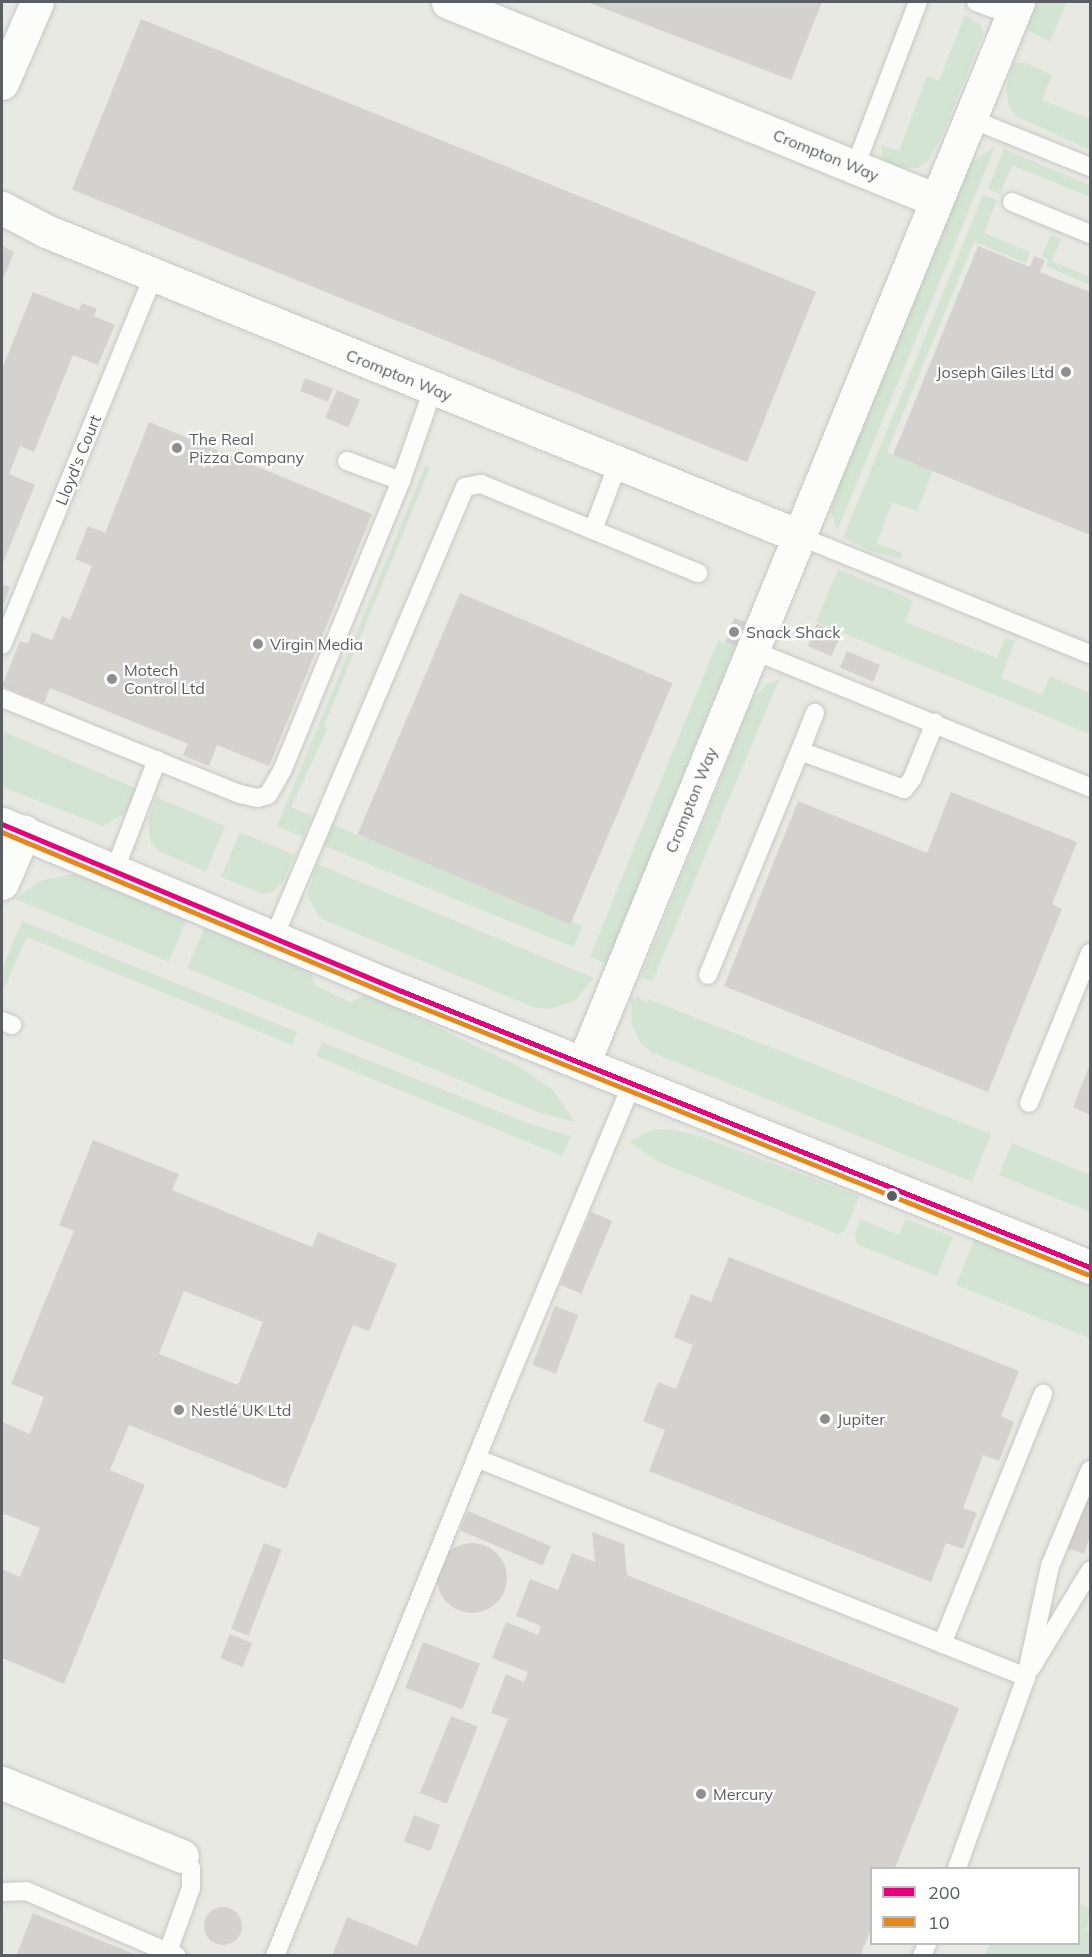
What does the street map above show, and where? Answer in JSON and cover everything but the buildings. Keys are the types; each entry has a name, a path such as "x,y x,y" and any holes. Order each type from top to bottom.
{"street":[{"path":"2,83 37,2"},
{"name":"Crompton Way","path":"448,2 936,200"},
{"name":"Crompton Way","path":"583,1064 1015,8"},
{"name":"Crompton Way","path":"2,208 27,223 153,275 799,536"},
{"path":"2,883 13,828 114,872 583,1064 1090,1267"},
{"path":"2,1783 182,1856"}],"lane":[{"path":"855,167 918,2"},
{"path":"976,2 1015,8"},
{"path":"971,119 1090,167"},
{"path":"1012,202 1090,234"},
{"name":"Lloyd's Court","path":"2,645 153,275"},
{"path":"2,698 248,796 258,798 271,792 400,481 433,389"},
{"path":"347,461 400,481"},
{"path":"593,530 618,464"},
{"path":"274,937 465,487 481,484 698,573"},
{"path":"799,536 1090,654"},
{"path":"752,650 1090,787"},
{"path":"708,975 815,713"},
{"path":"800,751 904,789 912,779 935,723"},
{"path":"114,872 157,760"},
{"path":"1029,1103 1090,953"},
{"path":"275,1956 476,1458 633,1084"},
{"path":"942,1644 1043,1394"},
{"path":"476,1458 1026,1677"},
{"path":"958,1867 1026,1677 1050,1566 1090,1470"},
{"path":"1026,1677 1090,1571"},
{"path":"2,1892 26,1891 173,1953 192,1880 189,1863 182,1856"}],"green space":[{"path":"1035,2 1067,2 1050,42 1027,30"},
{"path":"965,14 982,26 983,34 941,138 928,161 918,168 889,166 882,155 881,145 899,151 927,76 939,81"},
{"path":"1013,63 1026,63 1052,75 1042,100 1090,119 1090,150 1016,116 1009,107 1006,90"},
{"path":"995,147 837,531 831,512 834,495 970,163"},
{"path":"1004,149 1090,185 1090,197 1012,165 1000,194 988,189"},
{"path":"983,195 997,200 984,233 1030,252 1026,263 974,242 887,452 933,471 917,511 892,502 877,543 902,553 900,559 873,552 843,538"},
{"path":"1051,235 1061,239 1052,261 1090,277 1090,285 1046,266 1048,259 1042,256"},
{"path":"425,466 430,468 324,726 328,728 291,807 312,816 303,837 277,826"},
{"path":"838,569 913,600 905,622 997,658 1005,638 1015,641 1001,678 1042,695 1050,676 1090,693 1090,734 816,622"},
{"path":"718,640 735,647 607,964 590,957"},
{"path":"779,680 652,982 641,977 751,703 766,684"},
{"path":"2,731 137,789 124,814 103,826 2,787"},
{"path":"156,797 225,826 206,872 159,851 151,842 148,820"},
{"path":"333,825 582,926 574,947 324,846"},
{"path":"240,832 295,855 283,882 274,891 263,894 221,877"},
{"path":"317,864 594,978 575,1001 549,1009 533,1007 320,918 307,896"},
{"path":"71,874 86,876 188,916 169,962 15,899 39,881"},
{"path":"22,921 297,1032 292,1045 27,937 2,993 2,969"},
{"path":"206,925 309,964 315,985 350,1002 368,994 518,1066 553,1090 575,1122 543,1114 187,968"},
{"path":"637,995 646,1003 648,999 991,1134 972,1182 651,1052 640,1042 632,1025 631,998 635,999"},
{"path":"322,1042 533,1125 571,1136 562,1156 316,1056"},
{"path":"670,1129 700,1136 859,1196 845,1231 838,1234 659,1162 629,1142 652,1130"},
{"path":"1012,1143 1090,1175 1090,1212 999,1175"},
{"path":"860,1219 899,1235 906,1219 953,1237 937,1276 857,1244 855,1234"},
{"path":"975,1238 1090,1284 1090,1338 956,1285"},
{"path":"1080,1904 1090,1908 1087,1931 1090,1932 1090,1955 985,1955 990,1945 1080,1945"}],"transit line":[{"name":"200","path":"2,824 402,991 1090,1267"},
{"name":"10","path":"2,832 399,998 1087,1274"}],"place":[{"name":"Joseph Giles Ltd","path":"1066,372"},
{"name":"The Real Pizza Company","path":"177,448"},
{"name":"Snack Shack","path":"734,632"},
{"name":"Virgin Media","path":"258,644"},
{"name":"Motech Control Ltd","path":"112,679"},
{"name":"Nestlé UK Ltd","path":"179,1410"},
{"name":"Jupiter","path":"825,1419"},
{"name":"Mercury","path":"701,1794"}]}
